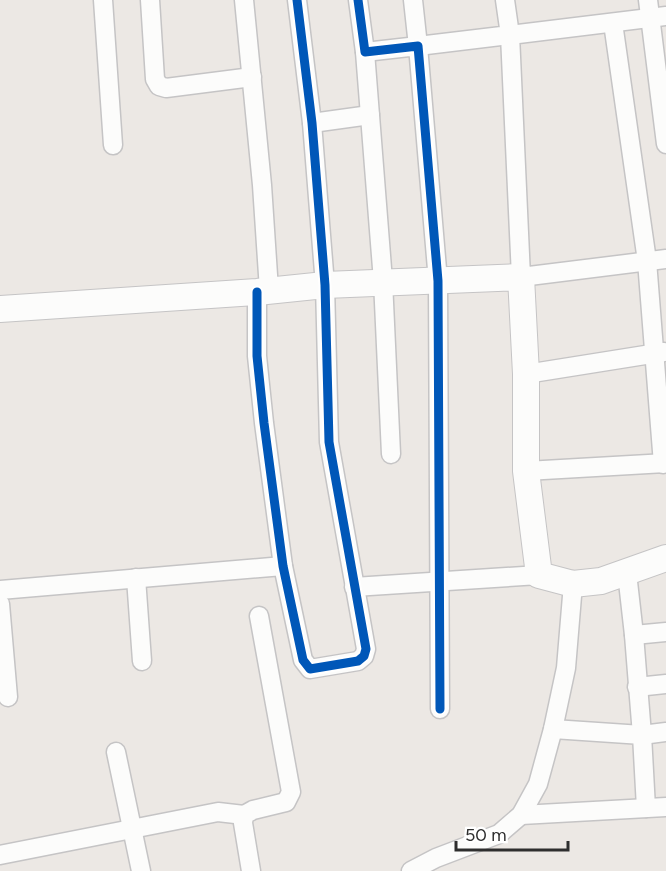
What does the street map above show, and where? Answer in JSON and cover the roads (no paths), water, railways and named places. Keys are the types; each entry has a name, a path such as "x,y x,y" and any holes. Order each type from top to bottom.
{"main road":[{"path":"0,309 383,281 438,282 521,277 526,374 526,471 539,575 573,584 601,581 666,558"}],"street":[{"path":"103,0 113,145"},
{"path":"150,0 155,79 159,86 166,88 252,77"},
{"path":"244,0 252,77 263,291 257,356 283,566 303,660 310,669 358,661 364,656 366,649 329,442 325,285 312,123 297,0"},
{"path":"358,0 365,52 383,281 391,454"},
{"path":"413,0 438,282 440,710"},
{"path":"505,0 510,35 521,277 666,259"},
{"path":"648,0 658,17 666,144"},
{"path":"365,52 658,17"},
{"path":"526,471 665,463 660,353 613,23"},
{"path":"312,123 370,115"},
{"path":"526,374 660,353"},
{"path":"0,590 283,566"},
{"path":"627,573 634,635 646,808"},
{"path":"354,587 539,575"},
{"path":"136,578 142,662"},
{"path":"411,871 436,858 499,834 521,815 538,784 553,729 566,668 573,584"},
{"path":"0,604 8,697"},
{"path":"0,855 218,812 244,815 253,810 286,801 291,792 258,616"},
{"path":"634,635 666,632"},
{"path":"637,687 666,684"},
{"path":"553,729 642,735 666,732"},
{"path":"116,752 141,871"},
{"path":"521,815 666,807"},
{"path":"244,815 243,823 251,871"}]}
